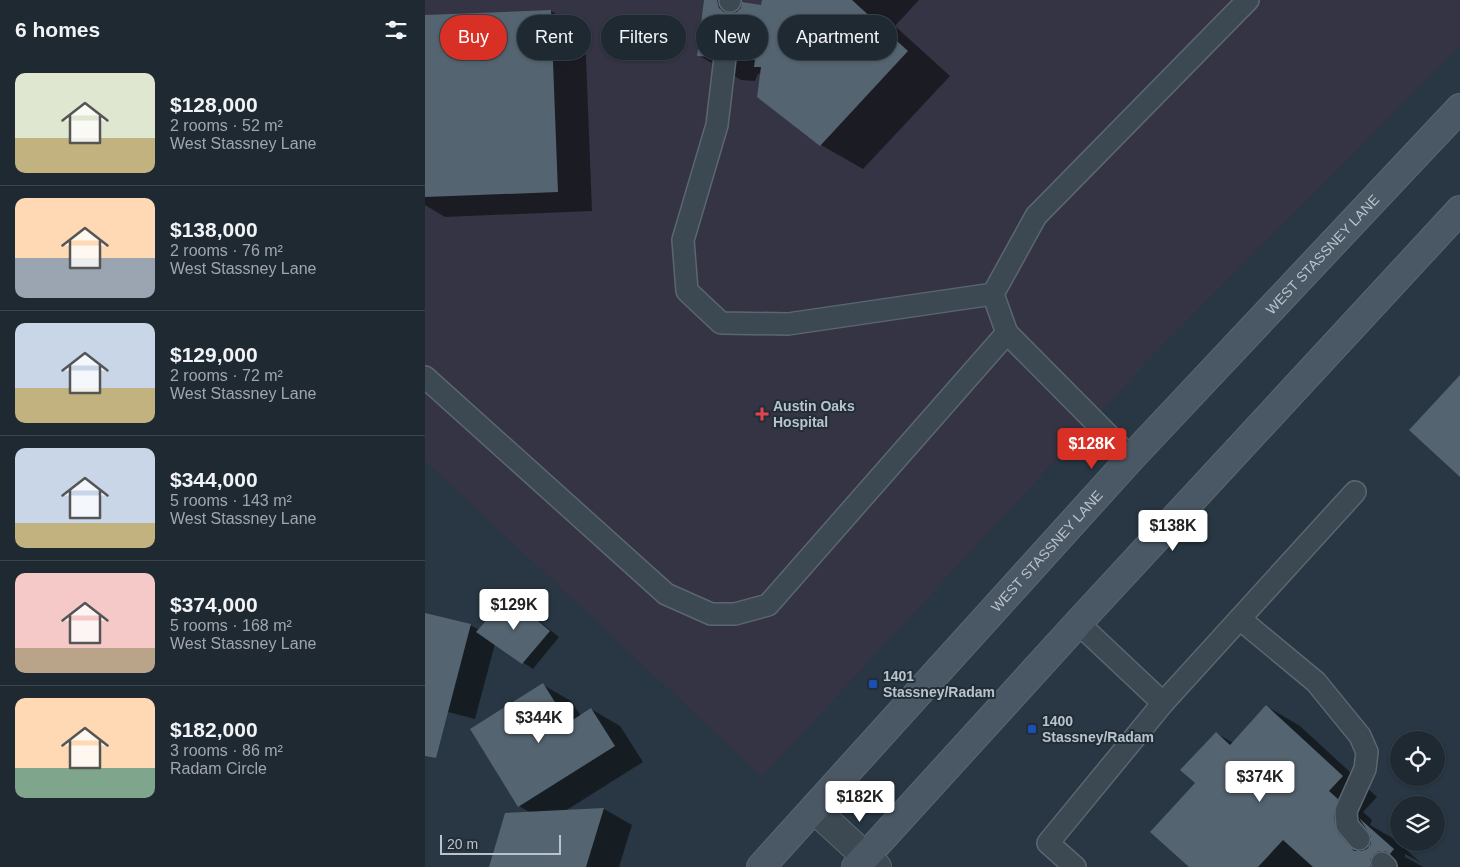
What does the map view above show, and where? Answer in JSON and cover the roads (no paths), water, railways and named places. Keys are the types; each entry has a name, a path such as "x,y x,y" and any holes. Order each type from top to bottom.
{"main road":[{"name":"WEST STASSNEY LANE","path":"761,867 1131,458 1460,108"},
{"path":"866,863 1078,623 1460,210"}],"street":[{"path":"814,810 866,863"}],"lane":[{"path":"1131,458 1007,333 993,294 1036,216 1248,0"},
{"path":"725,60 717,125 683,240 687,290 721,323 788,324 993,294"},
{"path":"425,377 666,594 711,614 735,614 768,605 1007,333"},
{"path":"1075,867 1048,844 1163,703 1355,492"},
{"path":"1240,619 1316,682 1360,736 1367,752 1365,769 1346,811 1347,825 1359,839"},
{"path":"1078,623 1163,703"}],"place":[{"name":"Austin Oaks Hospital","path":"762,414"},
{"name":"1401 Stassney/Radam","path":"873,684"},
{"name":"1400 Stassney/Radam","path":"1032,729"}]}
